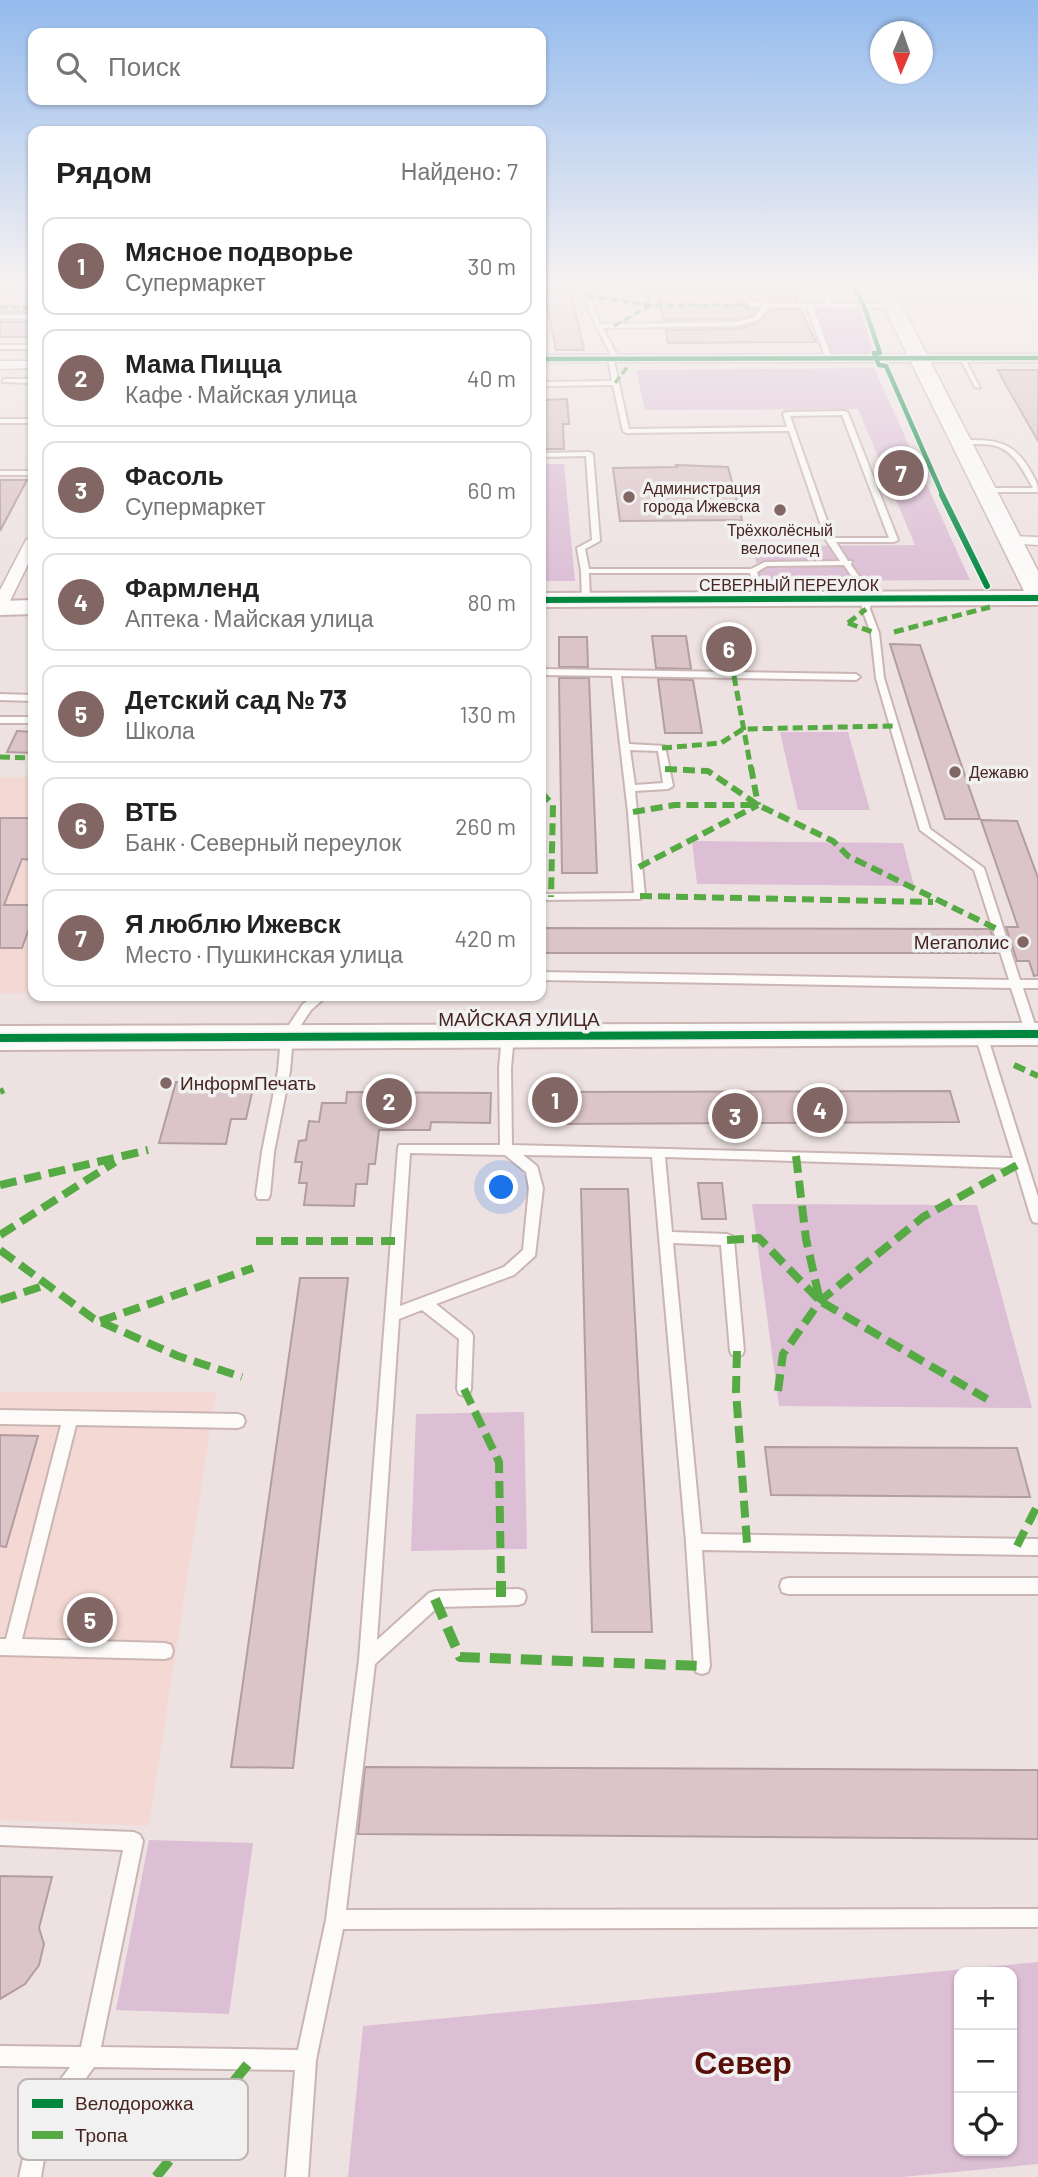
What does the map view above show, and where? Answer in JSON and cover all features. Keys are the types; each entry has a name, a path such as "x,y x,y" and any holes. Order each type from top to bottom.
{"main road":[{"path":"934,387 1038,596"}],"street":[{"path":"1010,540 1038,541"},
{"path":"28,551 2,597 28,605"},
{"name":"СЕВЕРНЫЙ ПЕРЕУЛОК","path":"546,600 1038,596"},
{"name":"МАЙСКАЯ УЛИЦА","path":"0,1038 1035,1034"}],"lane":[{"path":"616,387 626,430 791,429"},
{"path":"831,540 894,540 845,413 786,414 831,540 867,593 866,609 875,634 880,678 925,830 979,868 1035,1034"},
{"path":"0,421 28,421"},
{"path":"961,442 994,443 1014,451 1038,490 986,490"},
{"path":"546,455 589,454 596,541 581,548 586,600"},
{"path":"0,473 28,473"},
{"path":"585,571 753,570 765,564 849,563"},
{"path":"753,570 762,599"},
{"path":"546,672 856,677"},
{"path":"546,897 640,897 616,675"},
{"path":"0,697 28,698"},
{"path":"0,720 28,720"},
{"path":"625,747 662,748 668,786 630,788"},
{"path":"546,976 1038,984"},
{"path":"263,1195 268,1152 284,1071 287,1037 307,1007 315,1001"},
{"path":"981,1035 1038,1218"},
{"path":"506,1148 505,1068 508,1036"},
{"path":"297,2177 306,2060 335,1920 367,1660 404,1148 506,1148 1021,1163"},
{"path":"392,1314 509,1271 530,1252 536,1188 533,1170 506,1148"},
{"path":"658,1152 694,1542 702,1665"},
{"path":"666,1237 727,1240 737,1351"},
{"path":"424,1303 466,1336 464,1389"},
{"path":"0,1418 238,1421"},
{"path":"70,1418 6,1647 165,1651"},
{"path":"694,1542 1038,1547"},
{"path":"788,1586 1038,1586"},
{"path":"367,1660 435,1599 518,1597"},
{"path":"0,1836 134,1841 89,2058 73,2079"},
{"path":"335,1920 1038,1918"},
{"path":"0,2056 306,2060"}],"shaded area":[{"path":"640,387 882,387 970,580 761,581 752,546 915,545 858,409 645,410"},
{"path":"546,464 564,464 575,581 546,581"},
{"path":"780,732 848,732 870,810 798,810"},
{"path":"0,777 28,777 28,993 0,993"},
{"path":"692,841 903,843 914,886 697,884"},
{"path":"752,1204 977,1205 1032,1408 779,1406"},
{"path":"0,1392 216,1392 149,1826 0,1820"},
{"path":"524,1412 527,1549 411,1551 416,1414"},
{"path":"149,1840 253,1843 229,2014 116,2010"},
{"path":"1038,1962 1038,2164 902,2177 348,2177 363,2026 954,1970 954,2156 1017,2156 1017,1967 985,1967"}],"building":[{"path":"1007,387 1038,387 1038,441"},
{"path":"567,399 569,424 563,424 564,449 546,449 546,400"},
{"name":"Администрация города Ижевска","path":"676,465 728,467 742,520 620,521 613,468 677,467"},
{"path":"0,480 27,480 0,531"},
{"path":"652,636 686,636 691,669 656,668"},
{"path":"559,637 587,637 588,667 559,667"},
{"path":"890,644 920,645 980,819 945,819"},
{"path":"559,678 589,678 597,873 562,873"},
{"path":"658,679 693,680 702,733 665,733"},
{"path":"17,731 28,732 28,753 7,752"},
{"path":"0,818 28,818 28,860 22,859 4,905 28,905 28,931 22,948 0,948"},
{"path":"981,820 1017,821 1038,878 1038,975 1034,976 1029,961 1017,961 1006,927 1018,927"},
{"path":"546,928 990,929 998,953 546,953"},
{"path":"176,1082 254,1084 246,1119 231,1119 226,1144 159,1143"},
{"path":"950,1091 959,1122 548,1124 547,1092"},
{"path":"347,1092 491,1093 490,1123 431,1122 430,1130 379,1130 375,1164 369,1164 367,1184 356,1184 354,1206 304,1205 307,1183 299,1183 302,1162 295,1162 299,1141 306,1140 309,1121 319,1122 322,1103 346,1103"},
{"path":"698,1183 722,1183 726,1219 702,1219"},
{"path":"581,1189 628,1189 652,1632 592,1632"},
{"path":"300,1278 348,1278 293,1768 231,1767"},
{"path":"0,1435 38,1436 6,1547 0,1546"},
{"path":"765,1447 1017,1448 1030,1497 771,1495"},
{"path":"365,1767 1038,1770 1038,1839 358,1834"},
{"path":"0,1876 52,1877 39,1928 44,1944 39,1965 25,1984 0,1999"}],"marked path":[{"path":"894,632 990,607"},
{"path":"848,623 866,609"},
{"path":"848,623 875,633"},
{"path":"734,676 758,805"},
{"path":"662,748 721,743 743,729 894,726"},
{"path":"0,757 28,758"},
{"path":"665,769 708,771 758,805 833,841 848,856 999,930"},
{"path":"546,797 553,805 551,897"},
{"path":"633,812 675,805 754,805"},
{"path":"639,867 758,805"},
{"path":"640,896 933,902"},
{"path":"1014,1065 1038,1076"},
{"path":"0,1092 4,1090"},
{"path":"0,1185 148,1150"},
{"path":"796,1156 806,1239 820,1301 987,1399"},
{"path":"0,1235 115,1162"},
{"path":"778,1391 783,1354 820,1301 923,1217 1021,1163"},
{"path":"727,1240 759,1238 820,1301"},
{"path":"256,1241 395,1241"},
{"path":"0,1250 94,1319 178,1356 242,1377"},
{"path":"100,1321 253,1268"},
{"path":"0,1300 46,1285"},
{"path":"737,1351 736,1391 747,1543"},
{"path":"464,1389 499,1462 501,1597"},
{"path":"1017,1546 1038,1504"},
{"path":"435,1599 460,1657 702,1666"},
{"path":"236,2079 252,2059"},
{"path":"156,2177 170,2160"}],"cycle path":[{"path":"895,387 949,510 987,586"},
{"path":"546,600 1038,598"},
{"path":"0,1038 1038,1034"}],"place":[{"name":"Я люблю Ижевск","path":"901,473"},
{"name":"Администрация города Ижевска","path":"629,497"},
{"name":"Трёхколёсный велосипед","path":"780,510"},
{"name":"ВТБ","path":"729,649"},
{"name":"Дежавю","path":"955,772"},
{"name":"Мегаполис","path":"1023,942"},
{"name":"ИнформПечать","path":"166,1083"},
{"name":"Мясное подворье","path":"555,1100"},
{"name":"Мама Пицца","path":"389,1101"},
{"name":"Фармленд","path":"820,1110"},
{"name":"Фасоль","path":"735,1116"},
{"name":"Детский сад № 73","path":"90,1620"}],"district":[{"name":"Север","path":"743,2063"}]}
